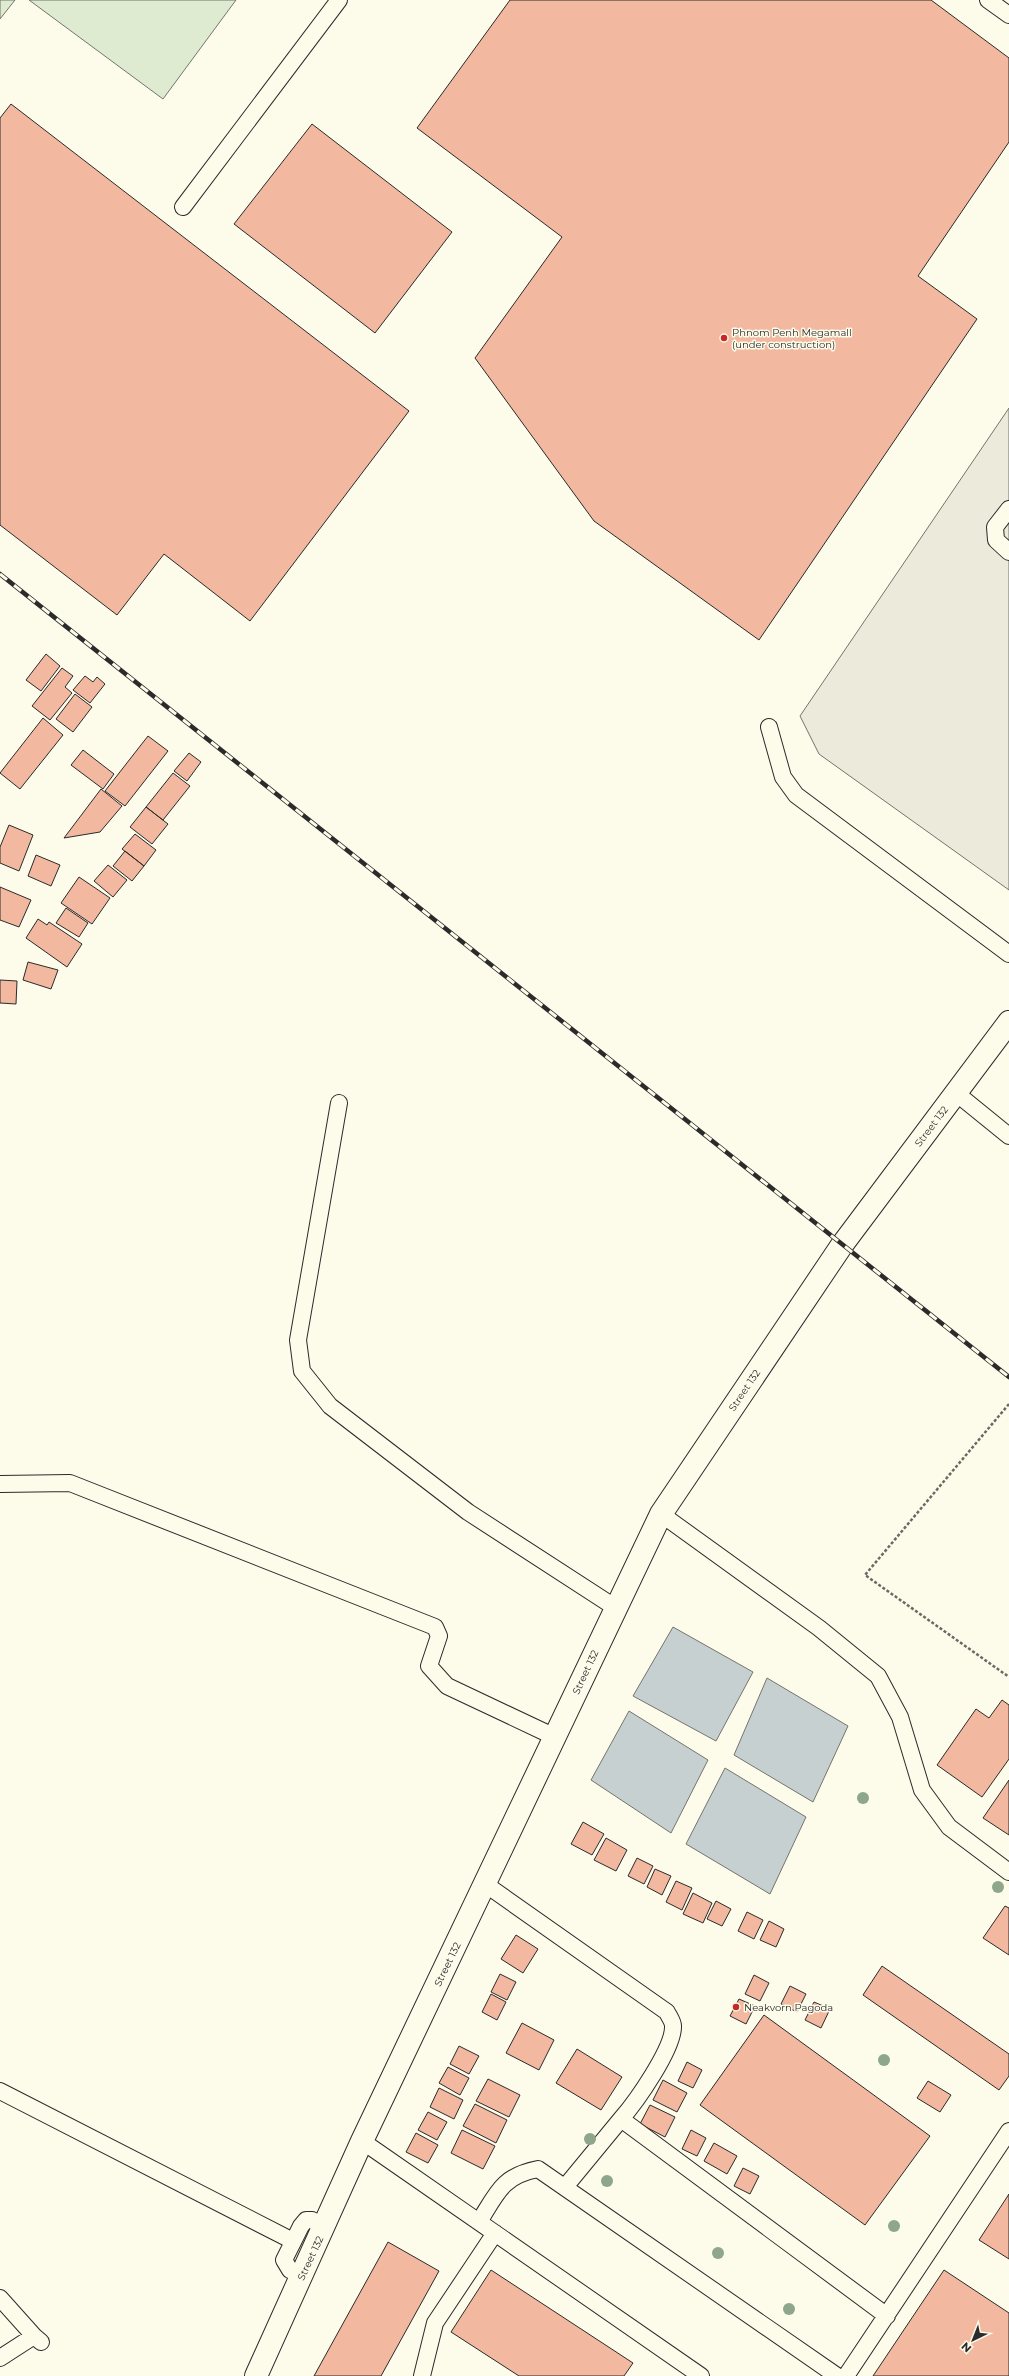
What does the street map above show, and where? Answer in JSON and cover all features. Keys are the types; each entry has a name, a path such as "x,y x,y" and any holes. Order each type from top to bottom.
{"street":[{"name":"Street 132","path":"256,2376 362,2141 486,1884 661,1514 842,1245 1009,1022"}],"lane":[{"path":"183,207 340,0"},
{"path":"988,0 1009,15"},
{"path":"1009,509 995,527 996,540 1009,552"},
{"path":"769,727 782,777 796,795 1009,954"},
{"path":"956,1093 1009,1136"},
{"path":"339,1104 298,1340 302,1371 330,1406 468,1512 616,1608"},
{"path":"0,1484 70,1483 435,1627 439,1636 429,1666 436,1676 448,1686 555,1737"},
{"path":"661,1514 819,1628 878,1676 900,1716 922,1790 949,1826 1009,1872"},
{"path":"486,1884 667,2012 673,2025 665,2052 633,2105 565,2186"},
{"path":"0,2092 293,2241"},
{"path":"621,2119 887,2316"},
{"path":"846,2376 1009,2131"},
{"path":"362,2141 701,2376"},
{"path":"480,2222 501,2186 521,2173 538,2169 565,2186 837,2376"},
{"path":"302,2275 290,2270 284,2260 293,2241 306,2220 312,2220 324,2227"},
{"path":"422,2376 435,2323 495,2233"},
{"path":"0,2298 38,2339 0,2358"}],"path":[{"path":"1009,1404 865,1575 1009,1677"}],"green space":[{"path":"0,0 15,0 0,19"},
{"path":"29,0 236,0 163,99"}],"shaded area":[{"path":"1009,408 1009,890 819,754 800,716"},
{"path":"673,1627 753,1672 716,1741 633,1696"},
{"path":"767,1678 848,1726 813,1802 734,1755"},
{"path":"629,1711 708,1760 671,1833 591,1780"},
{"path":"725,1768 806,1817 770,1894 686,1844"}],"building":[{"name":"Phnom Penh Megamall (under construction)","path":"510,0 931,0 1009,58 1009,142 918,276 977,319 759,640 594,521 475,358 562,237 417,128"},
{"path":"11,104 409,411 250,621 164,554 117,615 0,525 0,118"},
{"path":"312,124 452,232 375,333 234,224"},
{"path":"46,654 60,666 41,691 26,680"},
{"path":"62,668 73,676 65,687 72,693 50,720 32,706"},
{"path":"85,676 93,682 97,677 105,684 90,703 73,690"},
{"path":"75,694 92,707 73,732 56,719"},
{"path":"43,718 63,735 20,789 0,773"},
{"path":"148,736 168,751 125,806 105,791"},
{"path":"83,750 114,774 103,789 71,765"},
{"path":"189,753 201,762 187,781 174,771"},
{"path":"173,773 190,786 163,820 146,807"},
{"path":"101,789 122,806 100,832 64,838"},
{"path":"146,807 168,824 152,844 130,827"},
{"path":"9,825 33,835 19,871 0,863 0,847"},
{"path":"135,834 156,850 144,866 122,849"},
{"path":"125,851 144,866 132,881 113,866"},
{"path":"36,855 60,865 51,886 28,876"},
{"path":"108,865 127,880 113,897 94,881"},
{"path":"79,877 110,898 92,924 61,903"},
{"path":"0,887 31,900 19,927 0,920"},
{"path":"66,908 88,923 79,937 56,923"},
{"path":"38,919 47,925 49,922 82,944 67,967 26,938"},
{"path":"28,962 58,970 51,989 23,980"},
{"path":"0,980 17,981 16,1004 0,1003"},
{"path":"1002,1700 1009,1705 1009,1759 982,1797 937,1765 976,1709 989,1718"},
{"path":"1009,1780 1009,1835 983,1818"},
{"path":"583,1822 604,1834 592,1855 571,1844"},
{"path":"606,1838 627,1850 616,1871 594,1860"},
{"path":"637,1858 653,1866 644,1884 628,1876"},
{"path":"655,1869 671,1876 662,1895 647,1887"},
{"path":"676,1881 692,1888 682,1910 666,1902"},
{"path":"693,1893 712,1903 703,1923 683,1914"},
{"path":"716,1901 731,1909 722,1926 707,1919"},
{"path":"1005,1906 1009,1908 1009,1955 983,1938"},
{"path":"747,1912 763,1920 754,1939 738,1931"},
{"path":"769,1921 784,1929 776,1947 760,1940"},
{"path":"516,1935 538,1949 523,1973 501,1959"},
{"path":"882,1966 1009,2054 1009,2076 999,2090 863,1995"},
{"path":"500,1974 516,1982 507,2000 491,1992"},
{"path":"754,1975 769,1983 760,2001 745,1994"},
{"path":"790,1986 806,1994 797,2012 781,2004"},
{"path":"491,1994 506,2002 497,2020 482,2012"},
{"path":"739,1999 755,2006 746,2024 730,2016"},
{"path":"814,2002 830,2009 821,2028 805,2020"},
{"path":"764,2015 930,2136 865,2225 700,2105"},
{"path":"522,2023 554,2040 539,2070 506,2053"},
{"path":"459,2046 479,2056 469,2074 450,2064"},
{"path":"577,2049 622,2077 601,2110 556,2083"},
{"path":"687,2062 702,2070 693,2088 678,2081"},
{"path":"448,2067 469,2078 460,2095 439,2083"},
{"path":"488,2079 520,2095 509,2117 476,2101"},
{"path":"663,2080 687,2093 677,2112 653,2100"},
{"path":"928,2081 951,2095 940,2112 917,2098"},
{"path":"439,2088 463,2100 454,2119 430,2107"},
{"path":"475,2104 507,2120 496,2143 463,2126"},
{"path":"650,2105 675,2117 665,2137 640,2124"},
{"path":"428,2112 447,2122 437,2140 418,2130"},
{"path":"462,2130 495,2146 483,2169 451,2153"},
{"path":"691,2130 706,2138 697,2156 682,2149"},
{"path":"416,2133 438,2145 428,2163 406,2152"},
{"path":"714,2143 737,2156 727,2174 704,2161"},
{"path":"743,2168 759,2176 750,2194 734,2186"},
{"path":"1009,2194 1009,2259 979,2240"},
{"path":"388,2242 439,2271 381,2376 314,2376"},
{"path":"491,2270 633,2363 624,2376 519,2376 451,2332"},
{"path":"944,2270 1009,2313 1009,2376 873,2376"}],"railway":[{"path":"0,574 1009,1377"}],"place":[{"name":"Phnom Penh Megamall (under construction)","path":"724,338"},
{"name":"Neakvorn Pagoda","path":"736,2007"}]}
